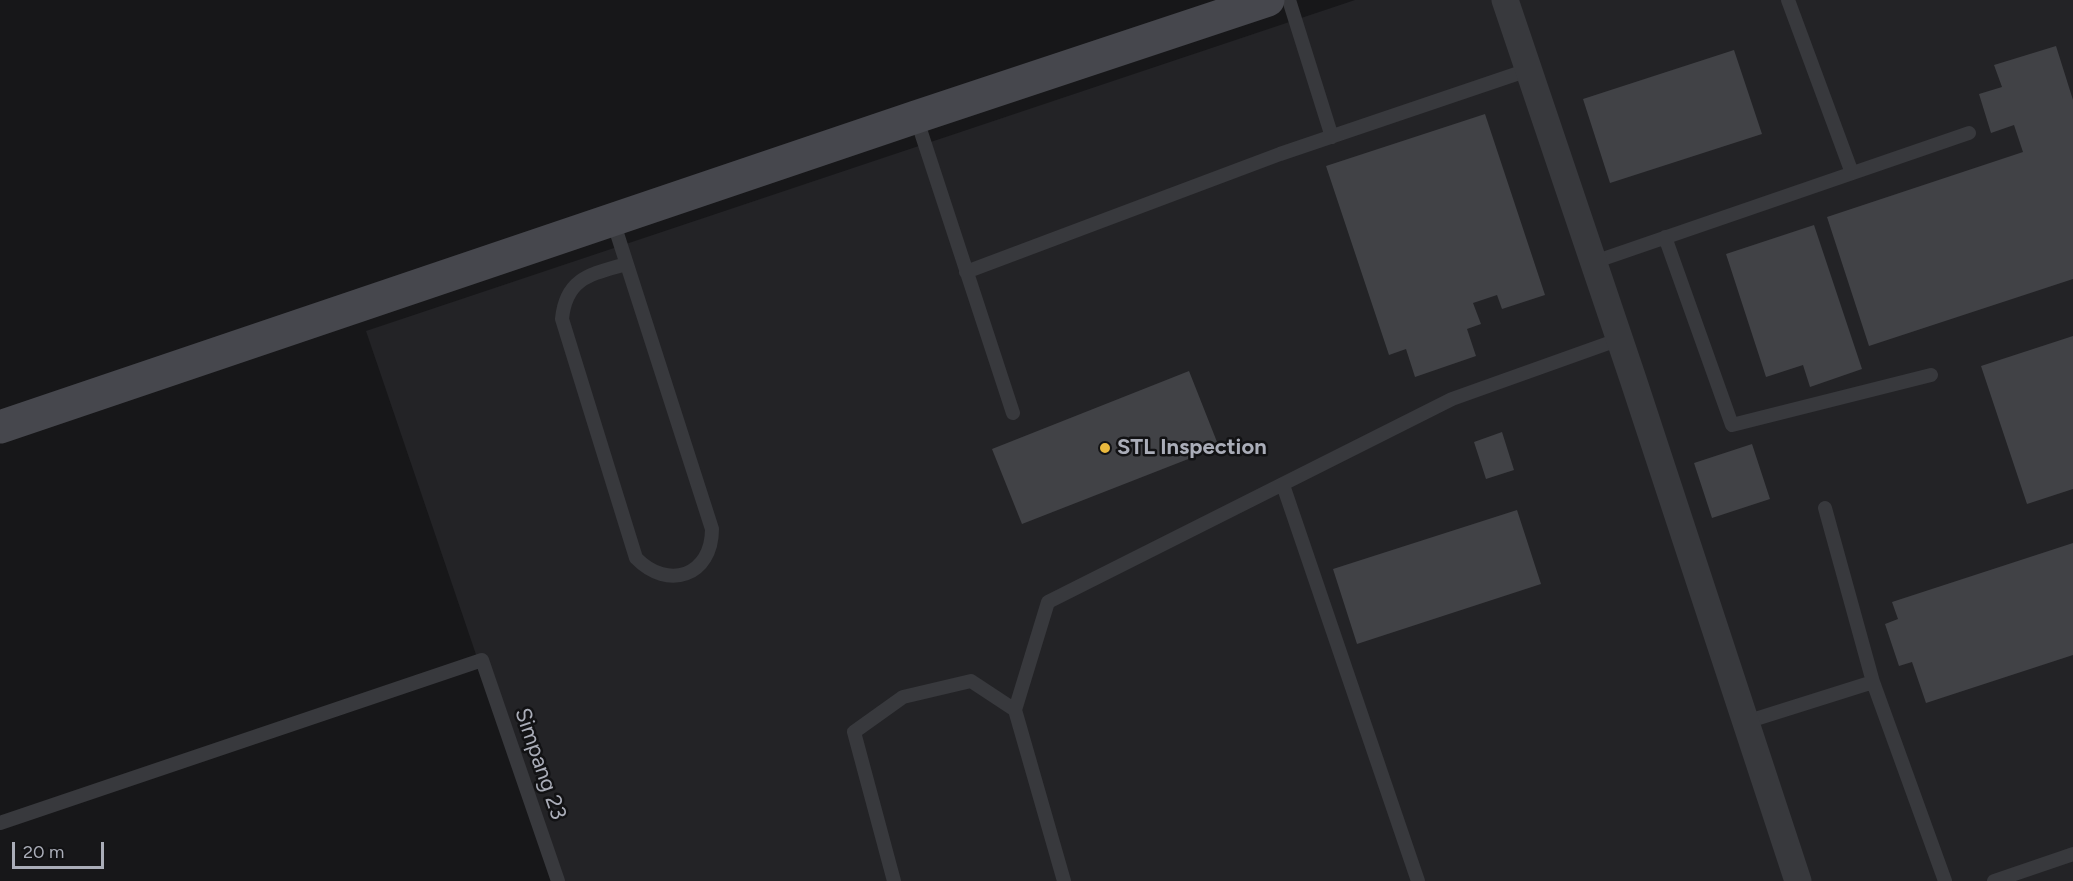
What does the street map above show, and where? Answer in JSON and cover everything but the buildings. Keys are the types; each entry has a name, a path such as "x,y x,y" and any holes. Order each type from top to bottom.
{"street":[{"path":"0,427 1268,0"},
{"path":"1505,0 1620,339 1798,881"}],"lane":[{"path":"1289,0 1332,137"},
{"path":"1788,0 1852,173"},
{"path":"966,272 1280,154 1528,70"},
{"path":"916,117 1013,413"},
{"path":"1594,262 1969,133"},
{"path":"613,220 712,529 712,543 698,567 686,574 672,577 658,575 636,558 562,319 563,304 580,279 626,264"},
{"path":"1665,237 1732,425 1931,375"},
{"path":"1064,881 1015,710 1048,602 1452,399 1620,339"},
{"path":"1283,485 1418,881"},
{"path":"1825,508 1873,682 1945,881"},
{"name":"Simpang 23","path":"0,823 482,660 558,881"},
{"path":"894,881 854,732 903,697 971,681 1015,710"},
{"path":"1746,722 1873,682"},
{"path":"1994,881 2073,855"}],"shaded area":[{"path":"1355,0 2073,0 2073,881 553,881 366,331"}],"place":[{"name":"STL Inspection","path":"1105,448"}]}
